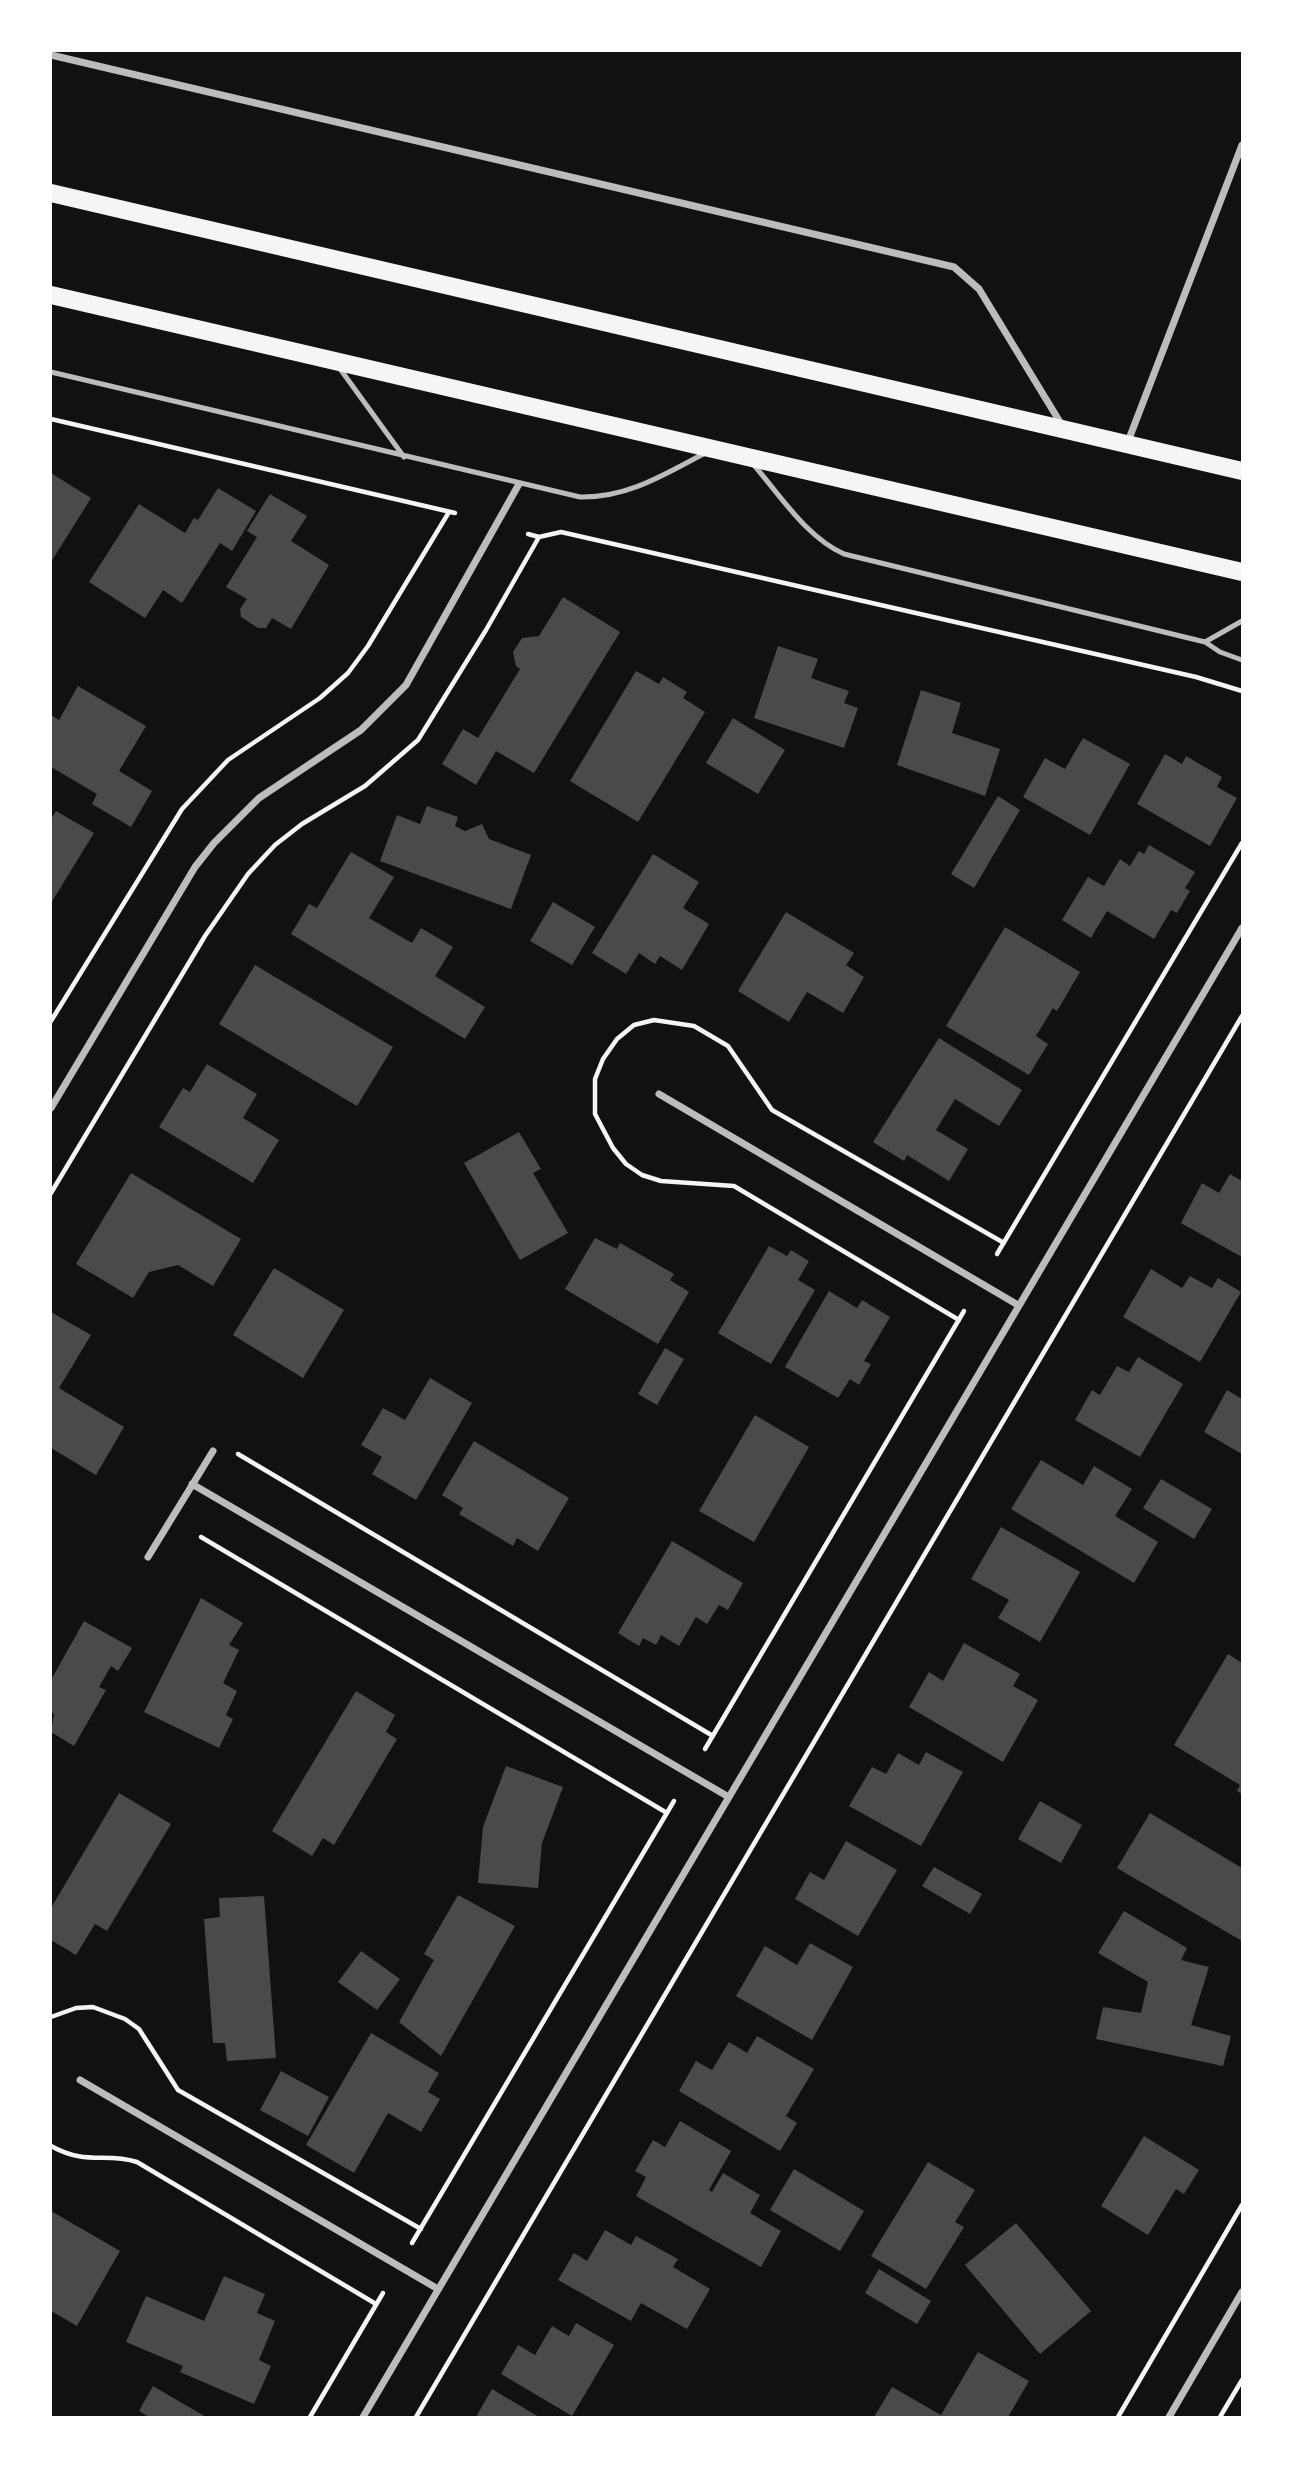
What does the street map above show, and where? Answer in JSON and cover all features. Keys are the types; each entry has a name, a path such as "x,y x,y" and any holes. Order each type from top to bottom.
{"main road":[{"path":"51,193 1242,471"},
{"path":"51,295 1242,572"}],"street":[{"path":"51,55 954,267 979,289 1065,431"},
{"path":"1127,445 1242,145"},
{"path":"51,1108 195,867 214,843 259,798 361,730 406,685 519,484"},
{"path":"363,2417 727,1796 1242,928"},
{"path":"659,1094 1018,1305"},
{"path":"148,1558 213,1451"},
{"path":"192,1484 727,1796"},
{"path":"80,2080 438,2289"},
{"path":"1168,2417 1242,2292"}],"lane":[{"path":"335,362 404,457"},
{"path":"51,372 580,497 606,498 629,492 712,449"},
{"path":"747,457 814,534 828,547 844,554 1205,642 1220,652 1242,660"},
{"path":"1205,642 1242,621"}],"path":[{"path":"51,419 452,512 368,646 348,673 320,698 228,760 182,809 51,1021"},
{"path":"528,534 539,537 561,533 1196,677 1242,691"},
{"path":"51,1193 205,936 248,874 275,845 302,824 365,786 418,740 539,537"},
{"path":"998,1254 1242,843"},
{"path":"416,2417 1242,1016"},
{"path":"705,1749 964,1311"},
{"path":"236,1453 713,1736"},
{"path":"201,1536 667,1813"},
{"path":"412,2242 674,1801"},
{"path":"51,2017 76,2008 93,2007 125,2019 139,2029 178,2090 421,2229"},
{"path":"51,2147 88,2160 118,2159 137,2162 376,2304"},
{"path":"1118,2417 1242,2205"},
{"path":"310,2417 383,2293"},
{"path":"1220,2417 1242,2380"}],"building":[{"path":"51,473 91,498 51,562"},
{"path":"218,488 256,511 232,551 220,543 182,603 163,590 145,618 89,582 139,504 185,533 194,518 198,520"},
{"path":"270,494 307,516 291,541 329,565 291,629 272,618 266,628 258,628 241,617 240,609 247,599 226,587 257,537 247,531"},
{"path":"563,597 620,632 534,773 496,751 476,785 442,764 463,729 478,738 520,669 516,666 513,652 522,638 539,636"},
{"path":"778,646 818,659 811,678 849,691 844,703 858,708 844,748 754,718"},
{"path":"636,671 659,684 663,677 687,692 683,698 705,712 638,822 570,781"},
{"path":"78,686 146,726 119,771 152,791 131,827 92,804 97,794 51,767 51,715 59,720"},
{"path":"921,690 961,703 952,733 1000,749 985,796 897,765"},
{"path":"733,718 785,750 758,794 706,763"},
{"path":"1083,738 1130,764 1090,835 1023,797 1045,758 1065,769"},
{"path":"1165,754 1182,764 1186,756 1222,777 1217,787 1237,798 1210,846 1137,804"},
{"path":"998,796 1020,810 974,888 951,874"},
{"path":"427,806 458,817 455,826 465,831 482,824 489,839 531,855 511,909 380,861 397,815 420,824"},
{"path":"56,811 94,833 51,903 51,819"},
{"path":"1149,845 1195,872 1185,888 1190,891 1177,913 1171,910 1154,939 1107,911 1091,938 1062,920 1088,877 1104,886 1120,859 1130,866 1139,851 1144,854"},
{"path":"351,852 394,877 369,918 412,943 421,928 453,947 435,976 485,1007 465,1039 291,934 309,904 317,908"},
{"path":"653,854 699,882 683,908 709,924 682,970 660,956 655,964 639,953 626,974 592,953"},
{"path":"553,902 595,927 572,965 530,941"},
{"path":"786,912 854,953 846,965 864,977 843,1013 807,992 789,1022 738,991"},
{"path":"1005,927 1080,972 1057,1011 1053,1008 1036,1036 1048,1044 1029,1075 946,1026"},
{"path":"255,965 393,1047 357,1106 219,1024"},
{"path":"939,1038 1022,1090 999,1126 955,1099 936,1130 968,1149 949,1181 907,1155 904,1161 873,1142"},
{"path":"207,1064 257,1094 243,1118 279,1140 253,1183 159,1127 183,1088 190,1092"},
{"path":"519,1132 541,1169 533,1173 568,1233 520,1260 464,1163"},
{"path":"131,1173 241,1239 213,1286 178,1265 149,1272 133,1298 76,1264"},
{"path":"1230,1174 1242,1181 1242,1257 1181,1223 1202,1183 1219,1193"},
{"path":"595,1238 617,1249 620,1243 674,1274 670,1280 689,1292 658,1344 565,1289"},
{"path":"769,1246 787,1256 791,1250 809,1261 798,1280 815,1290 771,1364 718,1333"},
{"path":"274,1268 344,1310 303,1378 233,1335"},
{"path":"1151,1269 1182,1288 1190,1276 1212,1288 1218,1278 1241,1292 1200,1362 1123,1317"},
{"path":"829,1291 857,1308 862,1300 890,1317 864,1361 871,1364 859,1385 850,1379 838,1398 785,1367"},
{"path":"51,1312 91,1335 59,1388 124,1427 96,1475 51,1448"},
{"path":"665,1348 684,1359 657,1405 638,1394"},
{"path":"1138,1357 1183,1384 1140,1457 1075,1420 1092,1390 1100,1395 1117,1366 1129,1372"},
{"path":"430,1378 472,1403 416,1500 372,1474 382,1457 361,1445 383,1408 405,1420"},
{"path":"1227,1390 1242,1399 1242,1454 1204,1432"},
{"path":"755,1415 809,1447 754,1542 699,1511"},
{"path":"474,1441 569,1498 538,1551 517,1538 513,1546 459,1514 463,1508 442,1495"},
{"path":"1041,1460 1083,1485 1094,1466 1132,1489 1115,1516 1158,1542 1134,1583 1011,1509"},
{"path":"1161,1479 1212,1509 1194,1539 1143,1508"},
{"path":"1001,1527 1080,1572 1040,1642 998,1618 1009,1600 971,1579"},
{"path":"672,1541 743,1583 728,1610 719,1605 707,1624 696,1617 679,1646 661,1635 656,1645 643,1638 639,1646 618,1633"},
{"path":"201,1598 243,1623 229,1645 239,1650 223,1683 237,1691 226,1715 233,1719 219,1748 144,1712"},
{"path":"84,1621 132,1648 118,1671 111,1666 99,1687 106,1690 74,1746 51,1732 54,1714 51,1712 51,1680"},
{"path":"964,1643 1020,1674 1013,1686 1038,1700 1003,1762 909,1707 929,1672 943,1681"},
{"path":"1228,1654 1242,1663 1242,1794 1237,1791 1240,1785 1174,1745"},
{"path":"356,1691 395,1715 386,1732 397,1739 334,1845 323,1838 312,1856 272,1831"},
{"path":"926,1752 963,1772 921,1846 849,1806 872,1767 886,1774 898,1753 919,1765"},
{"path":"506,1766 563,1787 542,1843 538,1888 478,1883 483,1827"},
{"path":"119,1793 171,1824 107,1931 95,1924 76,1955 51,1940 51,1908"},
{"path":"1040,1801 1082,1825 1061,1863 1018,1839"},
{"path":"1150,1813 1242,1868 1242,1941 1117,1868"},
{"path":"846,1841 897,1870 858,1936 795,1899 810,1872 824,1880"},
{"path":"934,1867 982,1894 970,1914 922,1886"},
{"path":"458,1895 515,1926 441,2056 399,2022 434,1960 424,1954"},
{"path":"264,1896 276,2058 227,2061 225,2043 213,2043 204,1919 220,1917 219,1898"},
{"path":"1124,1911 1187,1948 1181,1960 1209,1967 1191,2025 1231,2036 1223,2066 1096,2039 1103,2007 1141,2013 1148,1982 1098,1953"},
{"path":"810,1943 853,1967 812,2040 736,1996 765,1946 797,1965"},
{"path":"361,1951 400,1979 377,2010 338,1982"},
{"path":"371,2033 439,2073 428,2092 440,2099 421,2132 388,2113 354,2173 306,2145"},
{"path":"757,2036 814,2069 786,2116 797,2123 780,2151 679,2091 696,2061 712,2070 729,2042 747,2053"},
{"path":"281,2071 329,2097 308,2136 260,2110"},
{"path":"680,2121 731,2151 709,2190 712,2192 723,2173 760,2195 750,2213 781,2231 761,2267 636,2196 646,2177 635,2171 653,2140 665,2147"},
{"path":"1144,2136 1199,2170 1184,2194 1176,2189 1148,2235 1101,2206"},
{"path":"928,2162 975,2190 955,2222 964,2227 926,2289 871,2256"},
{"path":"794,2169 864,2211 840,2251 770,2210"},
{"path":"51,2211 120,2251 77,2326 51,2311"},
{"path":"1016,2223 1091,2311 1040,2354 965,2265"},
{"path":"605,2230 631,2245 636,2236 678,2259 673,2267 710,2289 687,2329 641,2303 631,2321 558,2280 574,2253 587,2261"},
{"path":"879,2269 931,2301 917,2324 865,2293"},
{"path":"224,2276 265,2294 257,2313 275,2321 259,2360 271,2366 254,2404 180,2372 183,2366 126,2342 146,2296 204,2321"},
{"path":"576,2323 614,2345 572,2416 501,2374 518,2345 535,2355 552,2326 569,2336"},
{"path":"978,2352 1029,2381 1008,2417 874,2417 892,2387 941,2415"},
{"path":"153,2386 206,2417 149,2417 139,2411"},
{"path":"492,2389 539,2417 476,2417"}]}
